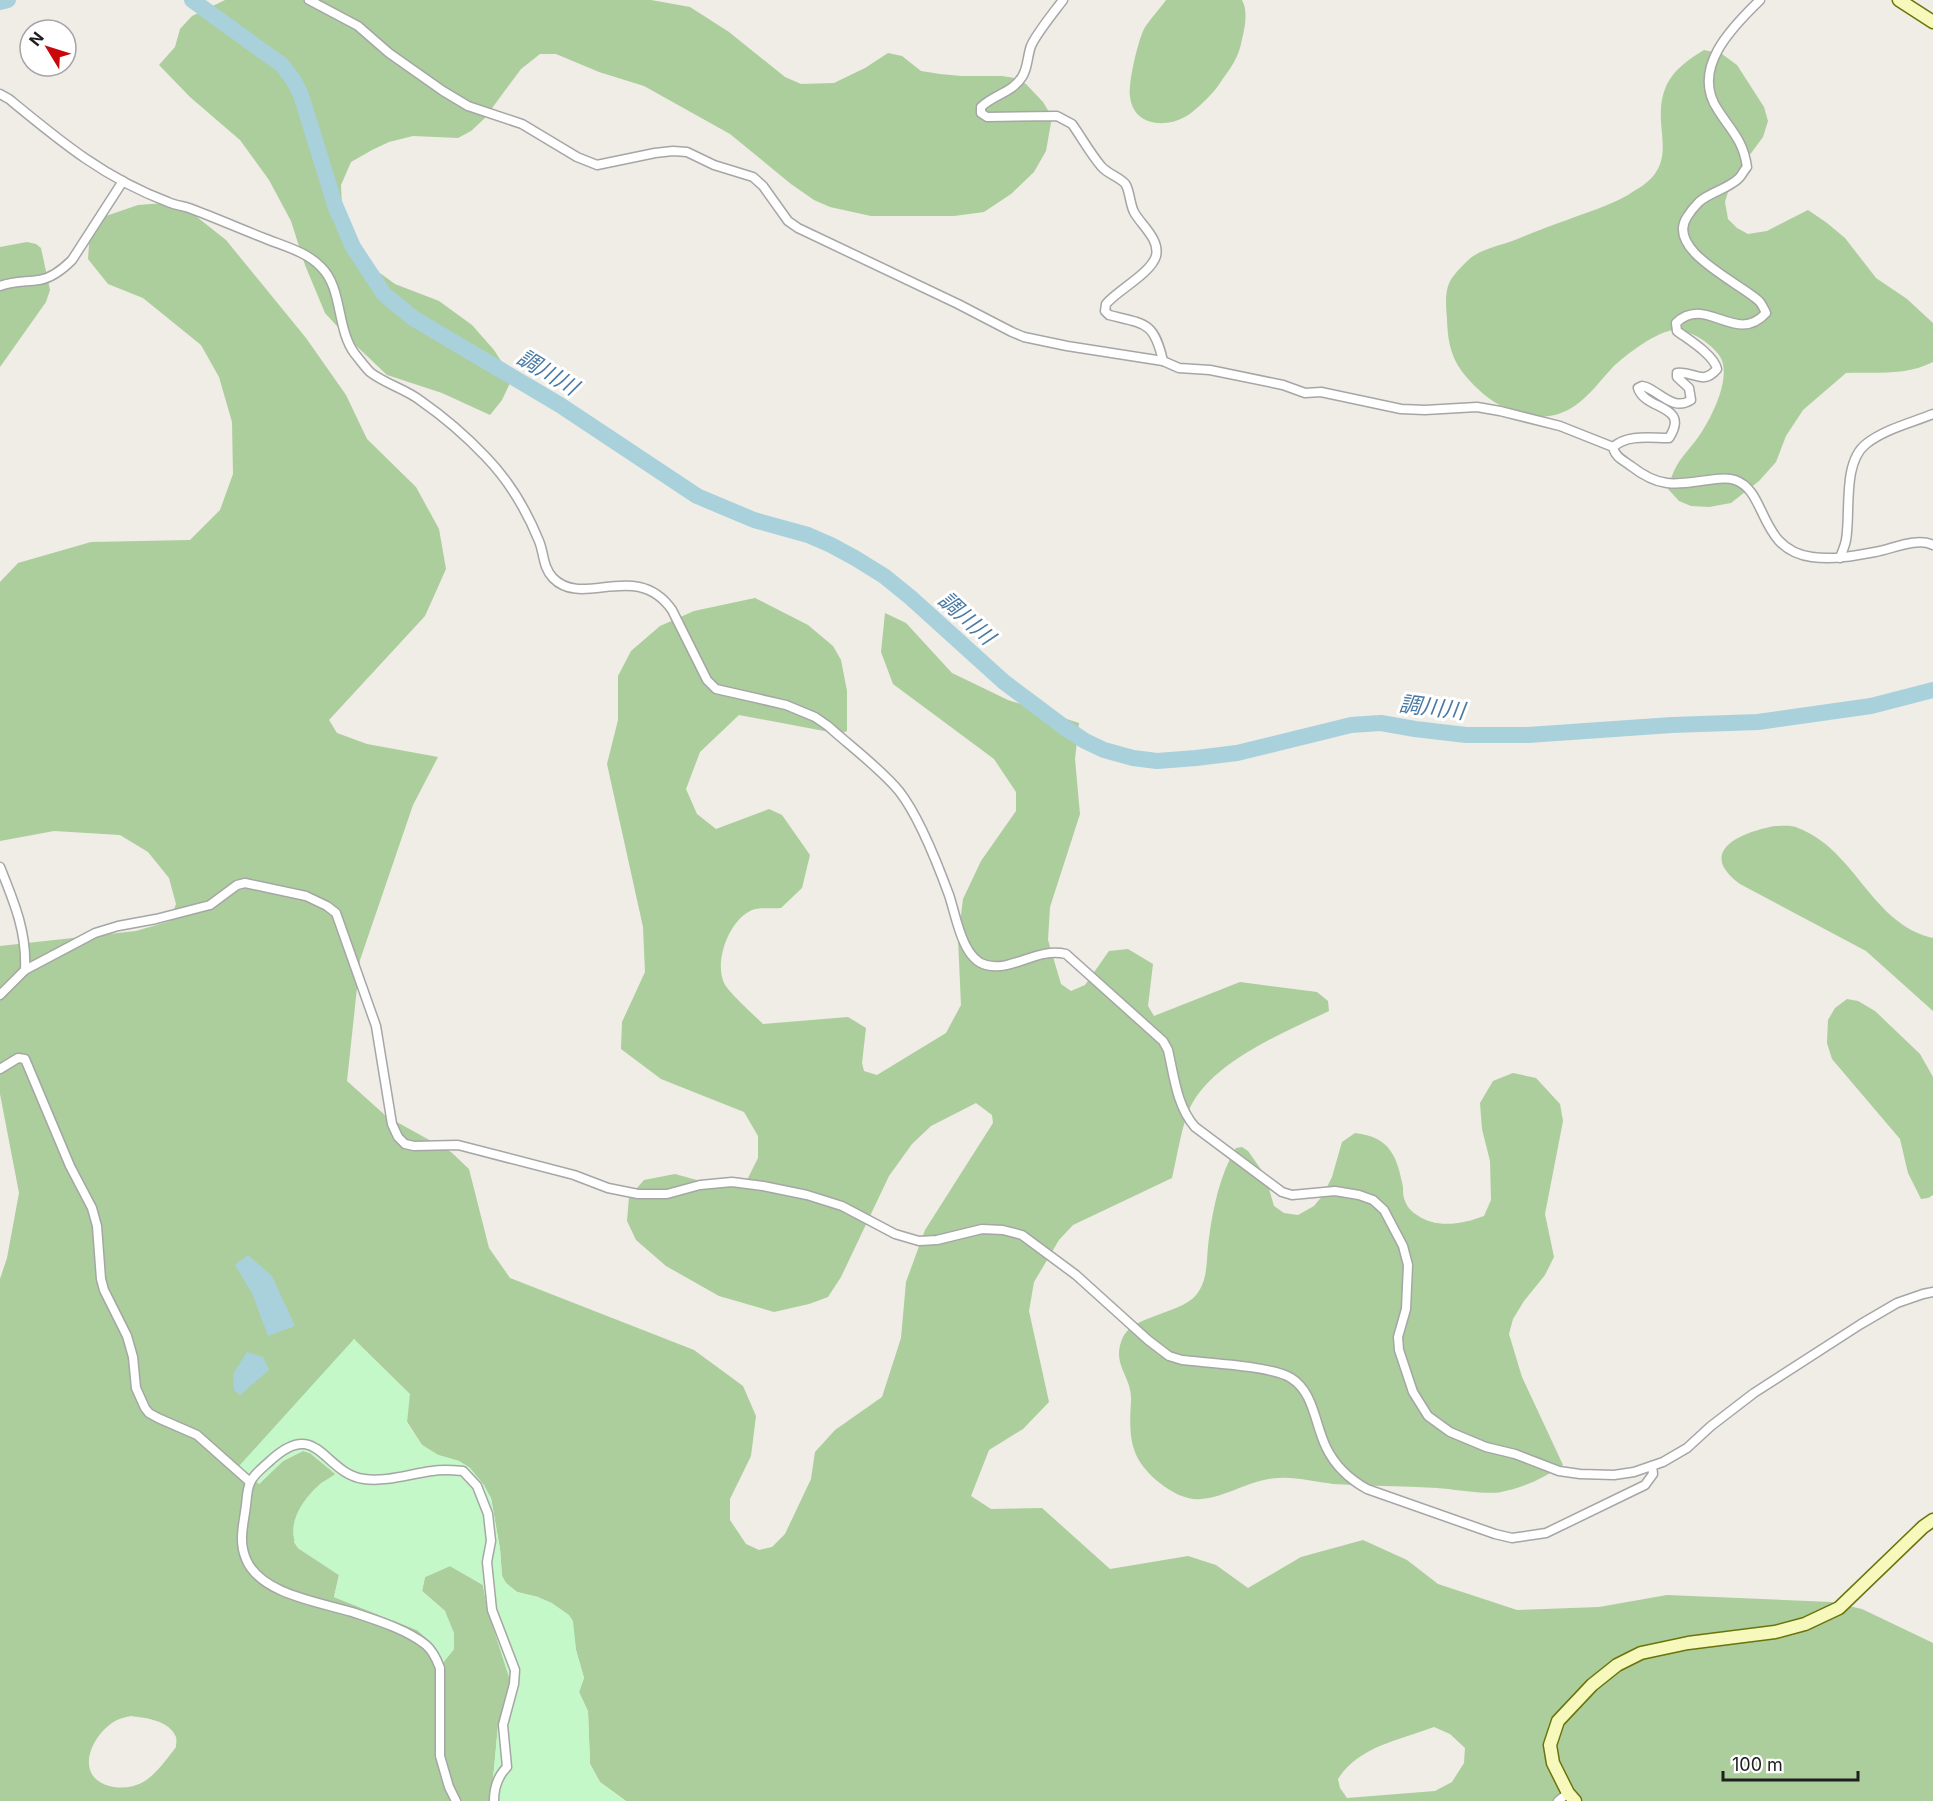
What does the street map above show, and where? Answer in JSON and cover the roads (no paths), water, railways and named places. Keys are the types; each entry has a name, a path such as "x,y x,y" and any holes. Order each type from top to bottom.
{"main road":[{"path":"1899,0 1933,22"},
{"path":"1572,1797 1553,1763 1550,1745 1558,1721 1592,1685 1617,1665 1641,1653 1688,1643 1775,1632 1805,1624 1839,1608 1933,1520"}],"street":[{"path":"309,0 358,26 389,53 443,91 468,105 522,124 577,157 597,165 655,153 687,152 714,165 753,177 763,186 788,221 798,228 1024,337 1163,361 1179,368 1210,370 1283,385 1305,393 1322,392 1401,409 1425,410 1477,406 1560,426 1612,447 1615,454 1638,472 1663,483 1677,485 1726,478 1743,483 1752,492 1767,525 1780,542 1795,553 1811,557 1840,558 1919,542 1933,545"},
{"path":"1063,0 1031,45 1027,66 1022,77 1015,86 987,101 981,107 981,113 987,117 1057,116 1067,120 1102,168 1126,186 1133,211 1153,238 1156,257 1149,267 1113,296 1106,304 1105,311 1109,315 1145,324 1153,331 1163,361"},
{"path":"1612,447 1621,440 1648,437 1669,438 1676,429 1675,420 1666,409 1644,397 1638,388 1646,387 1680,405 1691,400 1689,388 1677,377 1677,373 1704,378 1711,376 1717,369 1716,363 1710,357 1677,331 1676,323 1681,317 1691,313 1749,325 1758,322 1766,313 1761,303 1743,288 1725,279 1698,256 1684,238 1682,227 1699,202 1738,180 1747,167 1744,150 1716,109 1711,96 1709,80 1711,65 1726,38 1760,0"},
{"path":"0,94 72,150 123,182 168,202 189,208 288,248 321,266 329,277 343,330 354,353 370,372 420,400 447,421 492,464 512,488 526,510 540,543 546,568 554,579 567,588 640,586 654,592 665,600 672,610 707,680 716,689 786,705 815,717 899,791 933,857 966,946 973,958 984,965 997,966 1044,953 1066,954 1163,1041 1168,1050 1182,1108 1187,1119 1195,1127 1282,1191 1292,1195 1335,1191 1359,1195 1373,1200 1384,1210 1403,1246 1408,1265 1406,1309 1398,1337 1399,1350 1413,1392 1428,1416 1450,1432 1486,1447 1515,1454 1559,1471 1614,1475 1634,1472 1663,1462 1687,1448 1710,1426 1754,1393 1861,1324 1897,1303 1933,1292"},
{"path":"0,286 15,281 41,280 62,270 72,260 123,182"},
{"path":"1840,558 1846,542 1848,493 1854,459 1865,444 1893,429 1933,414"},
{"path":"0,867 19,916 26,950 25,970"},
{"path":"0,995 25,970 95,933 210,904 237,885 245,883 306,896 336,913 376,1026 393,1124 398,1137 405,1144 414,1146 458,1145 574,1175 608,1188 638,1194 667,1194 700,1185 732,1182 763,1186 807,1195 842,1206 895,1234 920,1241 938,1240 982,1229 1022,1234 1076,1275 1168,1356 1182,1360 1271,1371 1290,1377 1304,1388 1330,1455 1339,1469 1354,1482 1367,1489 1495,1534 1512,1538 1546,1533 1645,1485 1653,1474 1652,1466"},
{"path":"0,1069 18,1058 25,1059 70,1166 92,1208 97,1226 101,1279 104,1290 127,1336 133,1357 136,1388 145,1408 158,1418 197,1435 250,1482"},
{"path":"456,1801 448,1787 440,1755 440,1668 428,1646 390,1626 352,1612 297,1597 263,1580 246,1559 241,1540 250,1482 278,1454 292,1445 301,1443 315,1447 344,1471 362,1479 378,1480 433,1470 463,1471 477,1486 488,1514 491,1541 487,1562 492,1610 515,1670 514,1684 503,1725 507,1767 501,1773 494,1792 494,1801"},
{"path":"1558,1801 1572,1797"}],"water":[{"path":"248,1255 272,1276 295,1326 268,1336 252,1293 235,1265"},
{"path":"247,1352 263,1357 269,1370 240,1395 234,1390 233,1374"}],"waterway":[{"name":"調川川","path":"0,2 8,0"},
{"name":"調川川","path":"192,0 282,65 294,81 301,95 335,205 353,247 384,294 413,318 560,405 697,496 754,520 808,535 831,545 884,576 1004,682 1064,727 1104,750 1133,758 1157,761 1196,758 1237,753 1351,725 1381,723 1466,735 1528,735 1672,725 1758,722 1871,706 1933,690"}]}
